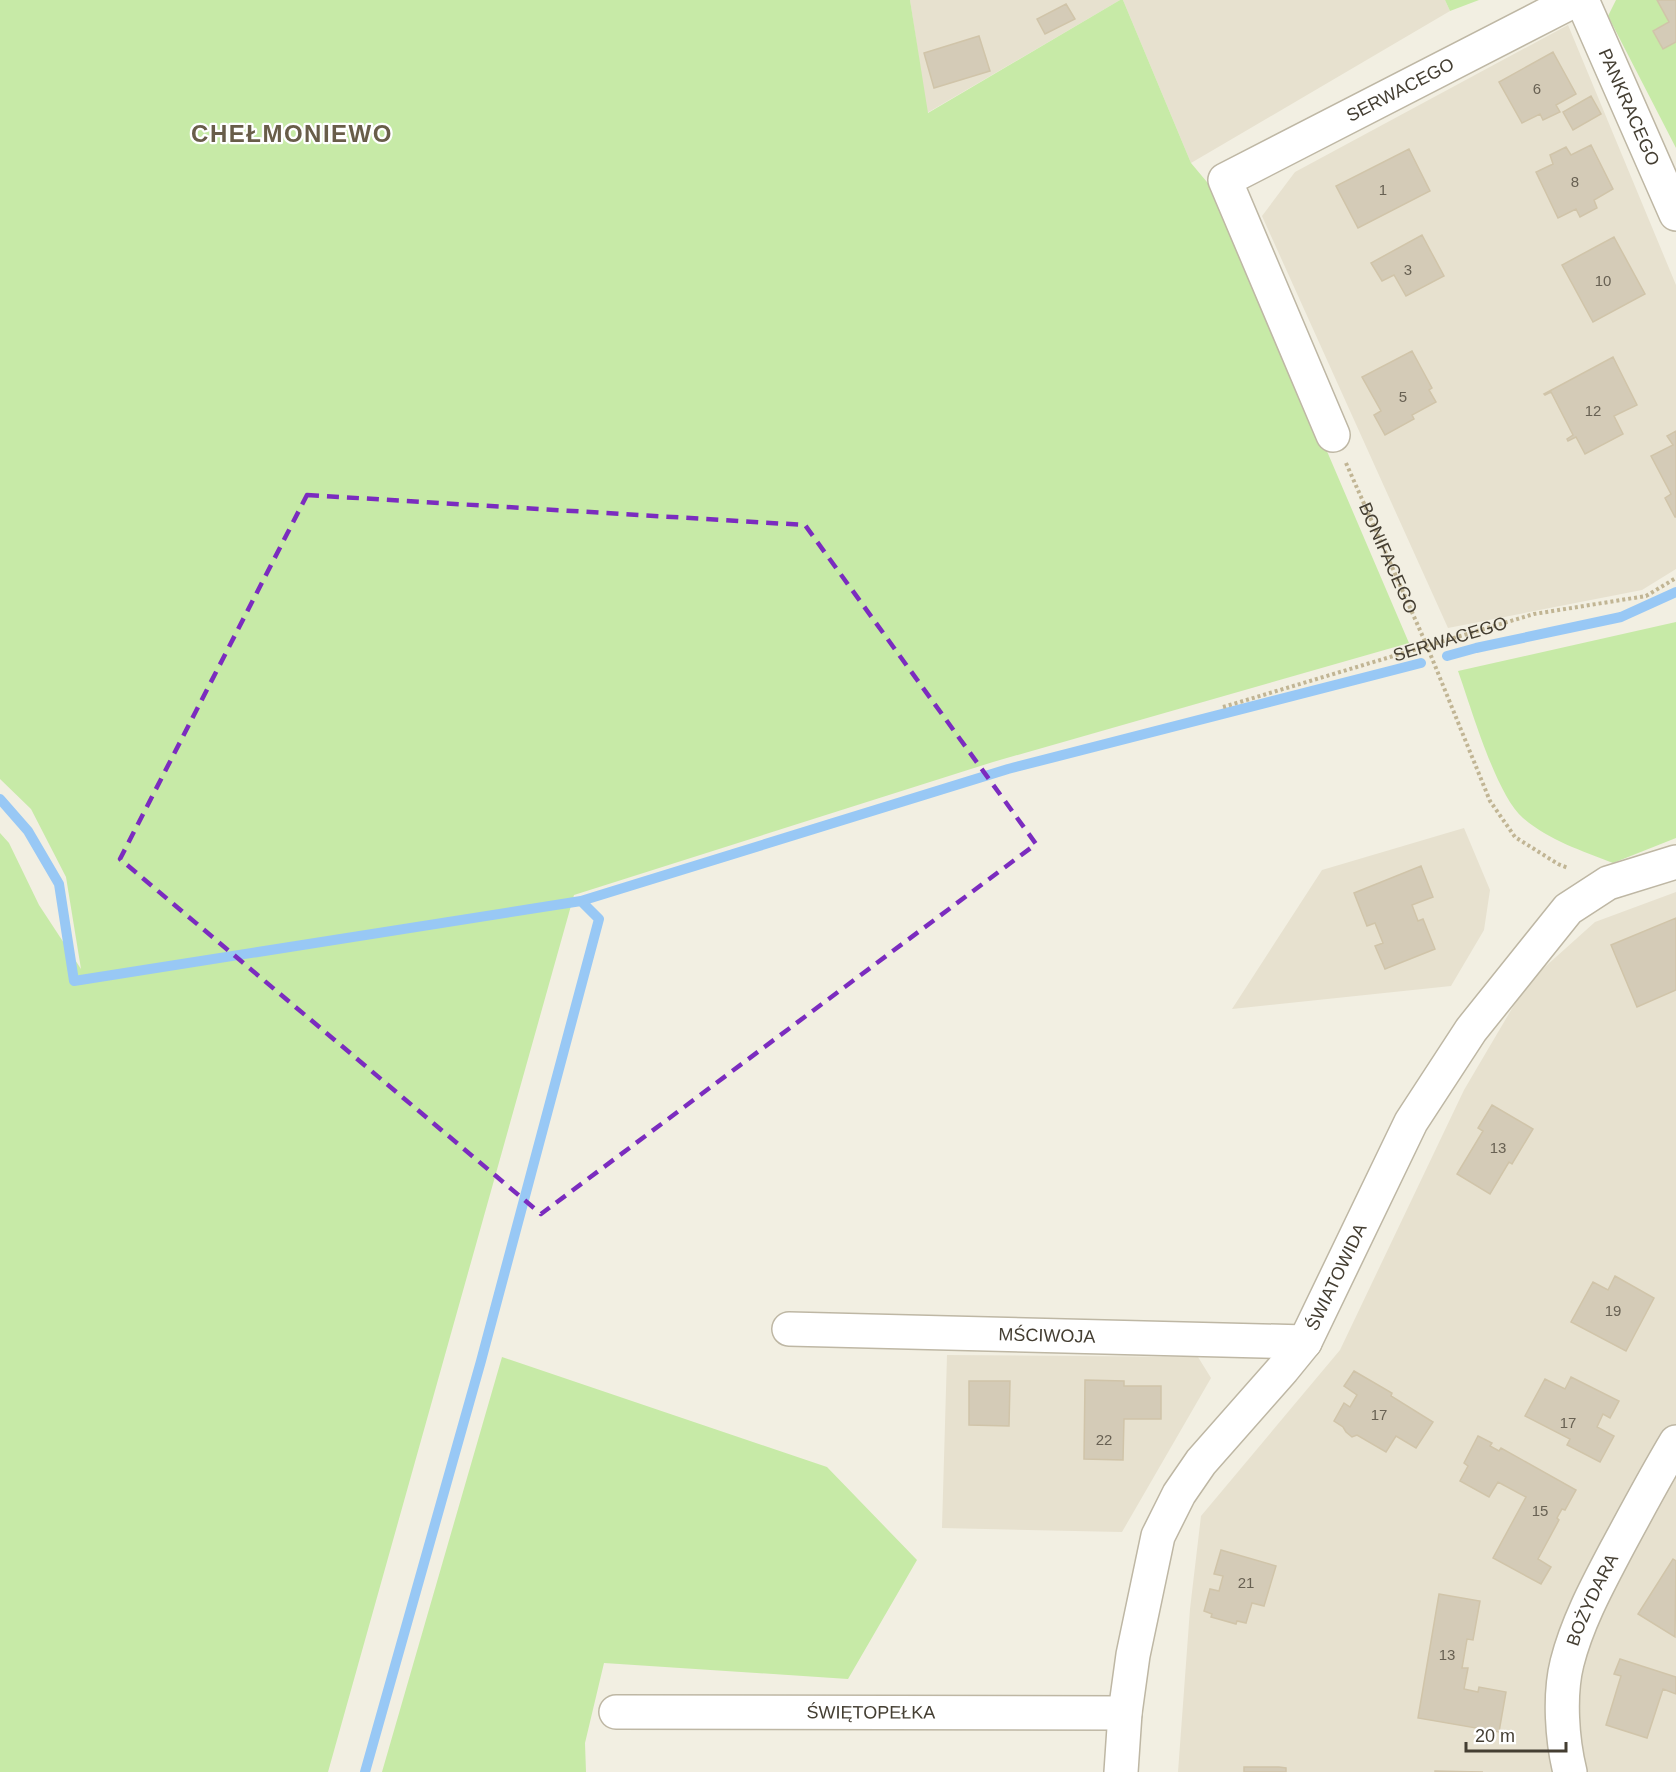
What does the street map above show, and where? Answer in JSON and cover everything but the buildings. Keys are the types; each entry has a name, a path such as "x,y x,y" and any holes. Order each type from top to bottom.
{"street":[{"name":"SERWACEGO","path":"1334,435 1225,180 1575,0"},
{"name":"PANKRACEGO","path":"1582,0 1676,214"},
{"name":"ŚWIATOWIDA","path":"1121,1772 1125,1713 1133,1655 1158,1536 1179,1494 1201,1462 1305,1342 1411,1122 1471,1030 1568,909 1608,883 1676,862"},
{"name":"MŚCIWOJA","path":"789,1329 1305,1342"},
{"name":"BOŻYDARA","path":"1570,1772 1565,1750 1563,1703 1567,1665 1578,1628 1638,1509 1676,1442"},
{"name":"ŚWIĘTOPEŁKA","path":"616,1712 1125,1713"}],"path":[{"name":"BONIFACEGO","path":"1334,435 1427,646 1490,801 1515,837 1557,864 1608,883"},
{"name":"SERWACEGO","path":"1223,707 1534,614 1646,596 1676,578"}],"highlighted area":[{"path":"307,495 805,525 1036,844 541,1214 120,859"}],"shaded area":[{"path":"910,0 1120,0 927,113"},
{"path":"1123,0 1445,0 1450,11 1191,163"},
{"path":"1568,25 1676,285 1676,569 1642,590 1448,628 1262,216 1295,172"},
{"path":"1464,828 1490,890 1484,930 1451,986 1232,1009 1322,870"},
{"path":"1676,892 1676,1772 1178,1772 1190,1609 1201,1516 1340,1350 1464,1090 1527,983 1595,922"},
{"path":"947,1355 1198,1357 1211,1378 1122,1532 942,1528"}],"green space":[{"path":"0,0 910,0 928,113 1123,0 1191,163 1217,194 1409,643 993,762 574,895 328,1772 0,1772 0,833 9,843 39,905 81,969 66,877 31,809 0,779"},
{"path":"1445,0 1479,0 1450,11"},
{"path":"1616,0 1676,0 1676,148 1608,16"},
{"path":"1676,622 1676,838 1613,863 1543,833 1523,818 1503,790 1485,749 1458,671"},
{"path":"502,1357 827,1467 917,1560 848,1679 604,1663 585,1743 586,1772 382,1772"}],"waterway":[{"path":"1447,656 1621,617 1676,592"},
{"path":"0,799 28,831 59,884 74,981 581,901 1008,769 1421,663"},
{"path":"365,1772 481,1361 599,919 581,901"}],"district":[{"name":"CHEŁMONIEWO","path":"292,133"}]}
